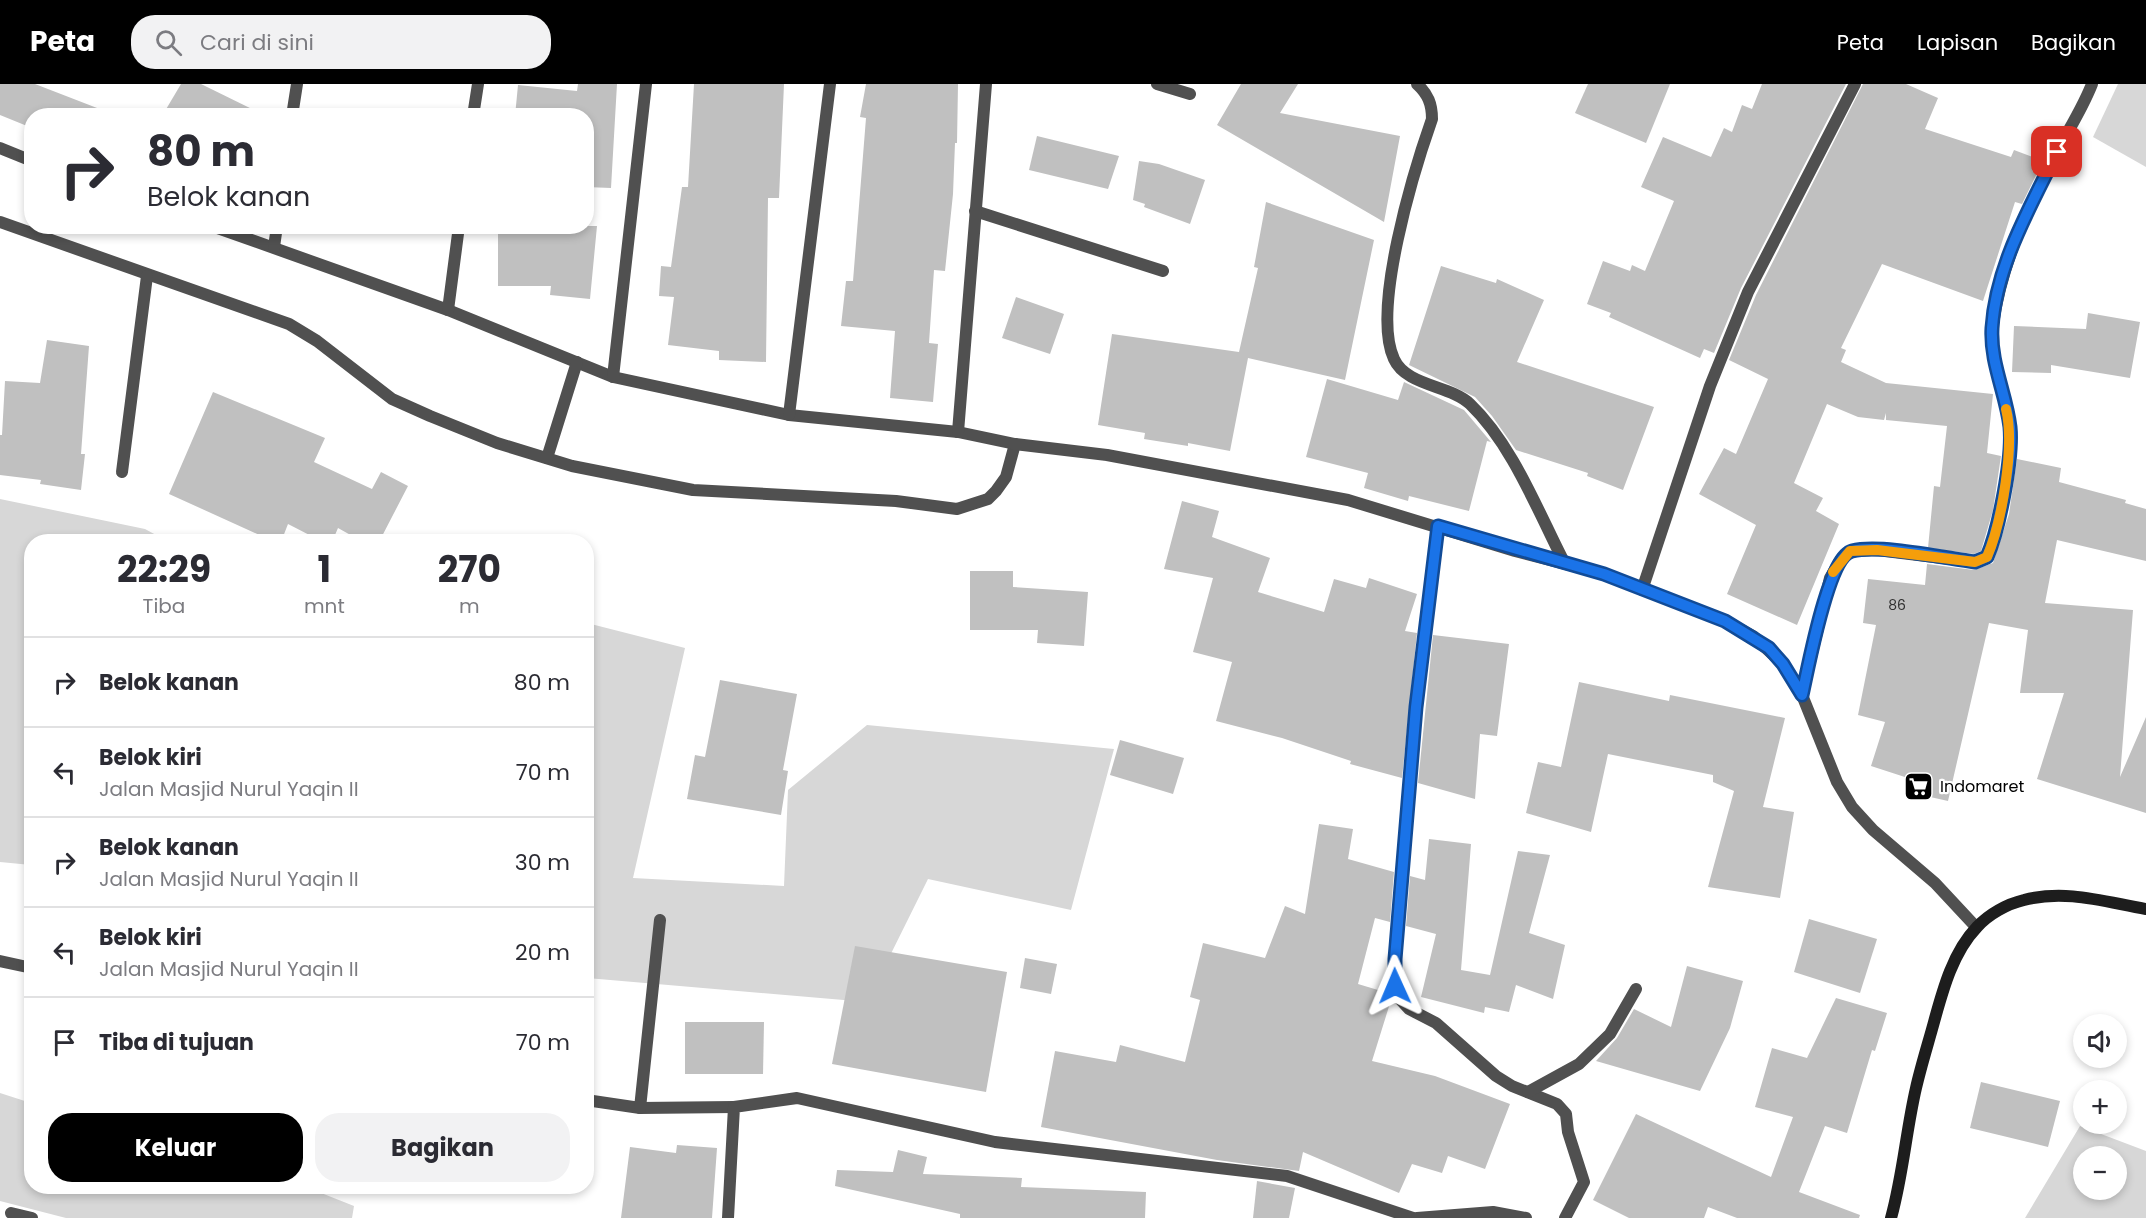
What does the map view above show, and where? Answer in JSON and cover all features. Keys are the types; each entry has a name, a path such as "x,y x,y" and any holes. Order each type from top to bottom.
{"street":[{"path":"293,108 297,84"},
{"path":"475,108 478,84"},
{"path":"613,377 646,84"},
{"path":"789,415 830,84"},
{"path":"958,432 986,84"},
{"path":"1156,84 1190,94"},
{"path":"1417,84 1432,107 1432,119 1391,265 1388,298 1391,351 1402,369 1468,402 1488,423 1504,447 1565,564"},
{"path":"1642,590 1710,386 1748,292 1855,84"},
{"path":"1802,695 1830,578 1841,559 1850,551 1877,550 1975,562 1987,557 2000,509 2010,451 2010,428 1994,362 1992,328 1997,299 2010,251 2092,84"},
{"path":"0,148 24,158"},
{"path":"975,211 1162,271"},
{"path":"0,222 24,231"},
{"path":"33,234 289,324 316,340 392,399 497,443 547,458 693,490 896,501 957,509 988,499 996,491 1006,477 1015,444"},
{"path":"236,234 448,310 613,377 789,415 958,432 1015,444 1107,455 1348,500 1604,574 1725,621 1753,636 1783,664 1802,695 1837,782 1852,807 1873,830 1935,883 1976,927"},
{"path":"274,247 276,234"},
{"path":"448,310 458,234"},
{"path":"122,472 147,276"},
{"path":"547,458 577,362"},
{"path":"1438,526 1416,707 1395,959 1395,986 1398,997 1409,1010 1436,1023 1496,1076 1557,1104 1566,1114 1568,1132 1584,1182 1565,1218"},
{"path":"1891,1218 1898,1193 1916,1088 1943,989 1957,957 1976,927 1998,910 2023,900 2046,896 2088,897 2146,909"},
{"path":"640,1108 660,920"},
{"path":"0,962 24,966"},
{"path":"1528,1092 1579,1064 1610,1034 1636,989"},
{"path":"594,1101 640,1108 734,1107 797,1098 995,1143 1287,1176 1415,1218 1493,1212 1526,1218"},
{"path":"728,1218 734,1107"},
{"path":"7,1214 32,1218"}],"shaded area":[{"path":"2118,84 2146,84 2146,167 2093,137"},
{"path":"0,499 145,529 154,534 24,534 24,864 0,862"},
{"path":"594,625 685,648 633,878 784,886 788,790 867,725 1114,749 1071,910 928,879 867,1002 594,979"},
{"path":"0,1093 24,1101 24,1194 324,1194 354,1206 352,1218 66,1218 0,1201"},
{"path":"2075,1134 2101,1134 2146,1151 2146,1218 2025,1218"}],"building":[{"path":"0,84 35,84 97,108 24,108 24,125 0,115"},
{"path":"181,84 201,84 250,108 167,108"},
{"path":"578,84 617,84 611,188 594,187 594,108 516,108 518,85 577,91"},
{"path":"694,84 784,84 779,198 768,198 766,362 719,360 719,351 668,345 674,297 659,296 661,266 671,267 682,187 688,187"},
{"path":"866,84 958,84 957,143 955,143 953,194 945,271 934,270 929,343 938,344 933,402 890,398 895,331 841,326 846,281 853,281 866,118 860,117"},
{"path":"1241,84 1298,84 1280,113 1400,136 1384,222 1217,125"},
{"path":"1588,84 1670,84 1646,143 1575,113"},
{"path":"1762,84 1846,84 1741,288 1714,353 1704,349 1700,358 1609,317 1611,313 1587,304 1603,261 1630,271 1632,265 1645,271 1674,201 1641,187 1663,137 1711,157 1724,128 1732,132 1742,105 1752,109"},
{"path":"1863,84 1906,84 1938,98 1925,129 2011,157 2014,150 2043,161 2022,204 2015,202 1983,301 1882,264 1841,348 1846,350 1841,362 1886,383 1993,394 1987,453 2001,456 1993,510 1981,551 1974,554 1928,548 1934,486 1940,487 1947,426 1886,420 1886,413 1884,420 1858,417 1827,404 1794,483 1823,498 1816,511 1839,524 1797,625 1727,594 1756,525 1699,494 1724,448 1736,454 1768,379 1729,360 1756,295"},
{"path":"1037,136 1119,156 1108,189 1029,170"},
{"path":"1139,161 1159,164 1205,180 1190,224 1144,207 1145,204 1133,200"},
{"path":"1266,202 1374,240 1345,380 1248,358 1230,451 1188,443 1188,446 1144,439 1145,433 1098,425 1112,334 1239,352 1258,268 1254,267"},
{"path":"594,226 597,226 590,299 550,295 551,286 498,286 498,234 594,234"},
{"path":"1441,266 1496,283 1497,279 1544,300 1517,362 1654,407 1623,490 1587,476 1588,473 1516,450 1492,416 1475,397 1409,365"},
{"path":"1016,297 1064,314 1050,354 1002,338"},
{"path":"2088,313 2140,322 2130,378 2051,365 2051,373 2012,372 2014,326 2086,329"},
{"path":"47,340 89,346 81,454 85,454 81,490 40,484 41,480 0,475 0,435 2,435 5,381 40,383"},
{"path":"1327,379 1398,400 1404,382 1464,410 1491,442 1487,441 1469,511 1409,496 1408,501 1364,488 1368,473 1306,457"},
{"path":"213,392 325,438 314,462 372,489 381,472 408,486 383,534 349,534 338,528 335,534 307,534 288,524 284,534 257,534 169,494"},
{"path":"2017,459 2061,468 2059,482 2126,500 2125,503 2146,509 2146,561 2057,540 2045,603 2133,610 2120,777 2146,717 2146,813 2037,779 2064,693 2020,693 2028,630 1989,623 1948,801 1908,792 1911,779 1871,766 1885,722 1858,715 1876,625 1863,623 1868,579 1925,585 1927,564 1974,570 1993,563 2009,514"},
{"path":"1182,501 1219,511 1212,537 1270,558 1258,592 1324,612 1334,579 1366,588 1369,578 1417,594 1405,631 1417,633 1402,778 1350,764 1351,761 1282,738 1216,721 1232,662 1193,652 1213,578 1164,569"},
{"path":"970,571 1013,571 1013,587 1088,592 1084,646 1037,643 1038,630 970,630"},
{"path":"1433,635 1509,644 1497,736 1480,734 1475,799 1418,783"},
{"path":"720,680 797,694 783,770 788,771 781,815 687,799 695,755 705,757"},
{"path":"1579,682 1669,701 1670,695 1785,718 1763,807 1794,812 1780,898 1708,887 1734,791 1713,782 1713,775 1608,754 1591,832 1526,813 1538,762 1561,767"},
{"path":"1120,740 1184,758 1173,794 1110,775"},
{"path":"1319,824 1353,829 1348,859 1394,872 1390,922 1375,918 1358,984 1388,993 1391,1000 1372,1061 1435,1076 1510,1104 1485,1169 1448,1156 1442,1173 1412,1164 1399,1193 1303,1152 1299,1171 1217,1160 1041,1127 1055,1051 1116,1062 1120,1045 1185,1062 1200,1000 1190,997 1203,943 1265,958 1285,906 1305,914"},
{"path":"1429,839 1471,844 1461,970 1490,975 1518,851 1550,855 1529,933 1565,945 1553,999 1516,985 1509,1012 1485,1007 1484,1013 1421,997 1436,934 1406,926 1410,876 1425,880"},
{"path":"1809,919 1877,939 1860,993 1794,972"},
{"path":"855,946 1007,972 986,1092 832,1064"},
{"path":"1025,958 1057,964 1051,994 1020,988"},
{"path":"1687,966 1743,981 1730,1028 1700,1091 1596,1061 1617,1038 1634,1009 1671,1027"},
{"path":"1836,998 1887,1013 1875,1051 1872,1050 1847,1133 1825,1126 1799,1192 1860,1215 1859,1218 1737,1218 1708,1207 1704,1218 1629,1218 1593,1200 1636,1114 1771,1177 1793,1117 1755,1107 1772,1048 1807,1058"},
{"path":"685,1022 764,1022 763,1074 685,1074"},
{"path":"1981,1082 2060,1101 2048,1147 1970,1128"},
{"path":"677,1145 717,1148 712,1218 621,1218 630,1147 676,1153"},
{"path":"898,1150 927,1157 923,1174 1022,1178 1021,1187 1146,1192 1145,1218 960,1218 960,1214 835,1186 837,1170 893,1172"},
{"path":"1257,1181 1295,1188 1289,1218 1253,1218"}],"slow traffic":[{"path":"1833,572 1841,559 1850,551 1877,550 1975,562 1987,557 2000,509 2010,451 2010,428 2006,409"}],"place":[{"name":"Indomaret","path":"1919,786"}],"route":[{"path":"1395,986 1395,959 1416,707 1438,526 1515,551 1604,574 1725,621 1753,636 1769,648 1783,664 1802,695 1830,578 1834,568 1850,551 1877,550 1975,562 1987,557 2000,509 2010,451 2010,428 1994,362 1992,328 1997,299 2010,251 2057,152"}]}
